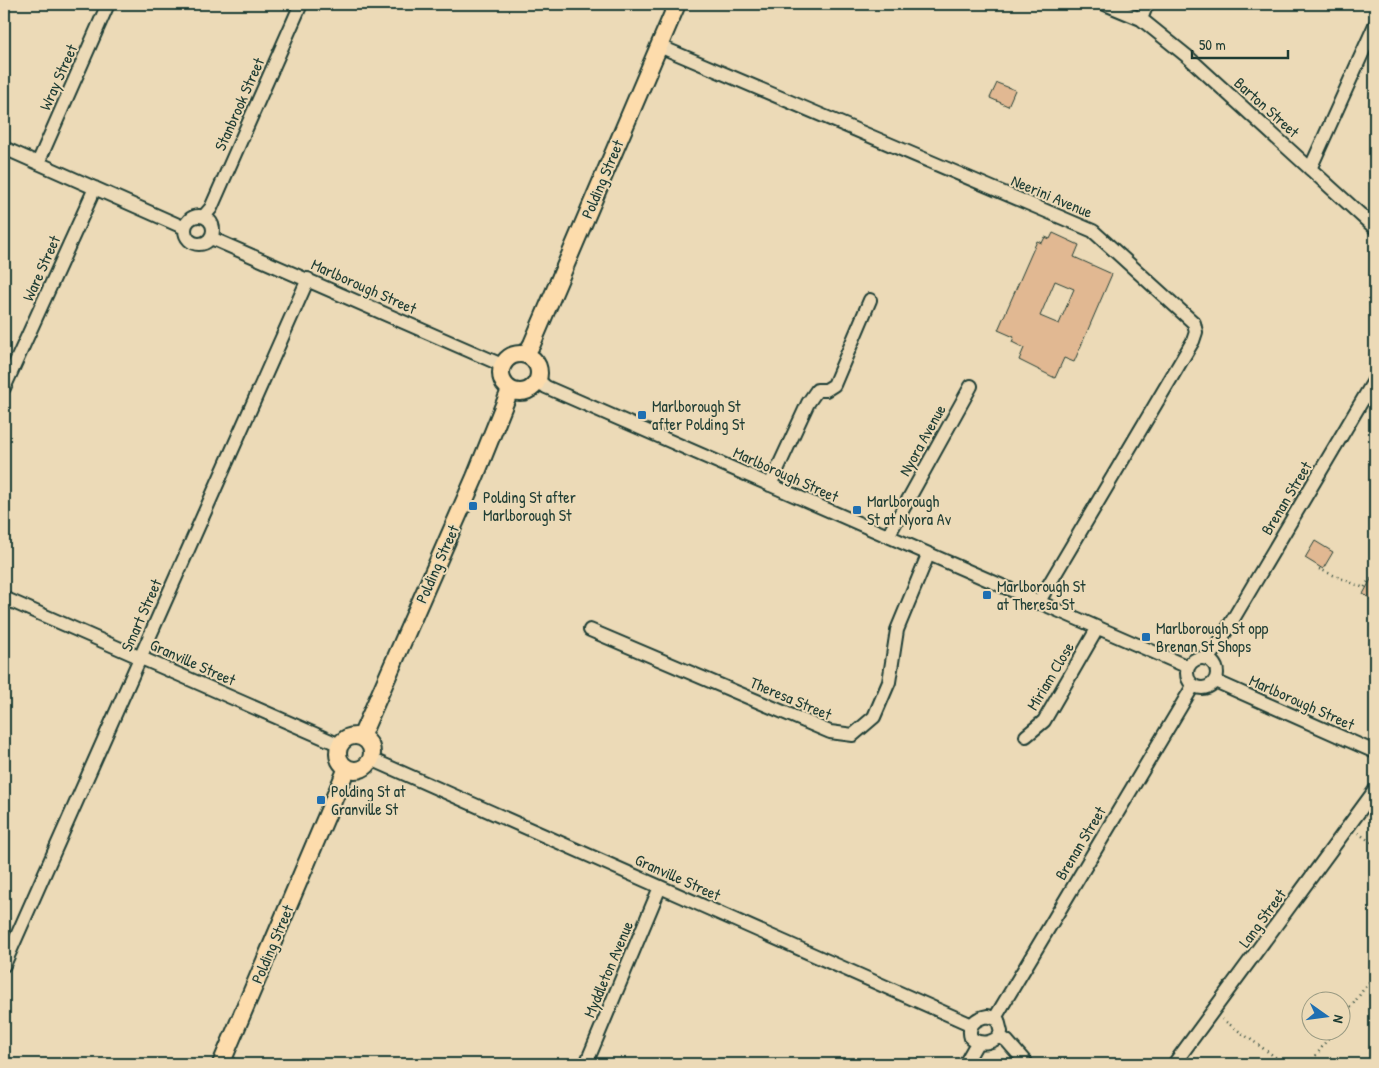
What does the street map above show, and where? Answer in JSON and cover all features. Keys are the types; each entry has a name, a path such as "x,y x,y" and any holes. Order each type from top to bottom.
{"main road":[{"name":"Polding Street","path":"526,354 532,344 677,4"},
{"path":"526,354 538,364 538,380 526,391 510,390 502,379 502,365 512,355 526,354"},
{"name":"Polding Street","path":"361,737 475,477 510,390"},
{"path":"349,737 361,737 371,746 371,759 361,769 347,768 339,758 340,745 349,737"},
{"name":"Polding Street","path":"221,1064 347,768"}],"street":[{"name":"Wray Street","path":"38,163 108,4"},
{"name":"Stanbrook Street","path":"204,216 210,208 301,4"},
{"name":"Barton Street","path":"1105,4 1141,19 1188,58 1375,228"},
{"path":"1141,19 1148,4"},
{"path":"1310,169 1375,25"},
{"name":"Neerini Avenue","path":"659,46 1093,231 1194,323 1196,332 1193,341 1038,603"},
{"path":"4,148 185,228"},
{"name":"Ware Street","path":"4,388 94,188"},
{"path":"204,216 213,225 211,238 204,243 194,243 187,237 185,228 192,217 204,216"},
{"name":"Marlborough Street","path":"211,238 308,278 502,365"},
{"name":"Smart Street","path":"4,965 308,278"},
{"path":"770,485 808,403 817,390 826,390 834,385 870,300"},
{"name":"Brenan Street","path":"1207,659 1216,648 1375,379"},
{"name":"Marlborough Street","path":"538,380 546,387 1097,629 1188,667"},
{"name":"Nyora Avenue","path":"888,536 971,386"},
{"name":"Theresa Street","path":"590,630 830,732 853,735 874,717 889,682 897,630 928,554"},
{"name":"Granville Street","path":"4,598 340,745"},
{"name":"Miriam Close","path":"1026,736 1044,721 1097,629"},
{"path":"1196,659 1207,659 1214,663 1217,670 1215,681 1206,688 1193,686 1187,678 1188,667 1196,659"},
{"name":"Marlborough Street","path":"1215,681 1375,752"},
{"name":"Brenan Street","path":"995,1018 1193,686"},
{"name":"Granville Street","path":"371,759 972,1025"},
{"name":"Lang Street","path":"1174,1064 1375,790"},
{"name":"Myddleton Avenue","path":"586,1064 660,887"},
{"path":"984,1017 995,1018 1001,1023 999,1036 986,1043 977,1042 970,1036 972,1025 984,1017"},
{"path":"999,1036 1008,1041 1026,1064"},
{"path":"964,1064 977,1042"}],"path":[{"path":"1319,569 1364,588 1370,578"},
{"path":"1349,826 1375,846"},
{"path":"1352,1006 1375,973"},
{"path":"1213,1012 1285,1064"},
{"path":"1310,1064 1327,1040"}],"building":[{"path":"997,83 1015,90 1008,106 990,98"},
{"path":"1053,233 1079,245 1074,257 1112,274 1074,362 1064,358 1055,378 1019,360 1024,348 1012,342 1014,337 998,330 1037,241 1042,243 1045,237 1050,239","holes":["1055,281 1074,289 1059,324 1040,316"]},
{"path":"1315,541 1333,552 1323,569 1305,558"},
{"path":"1375,572 1375,601 1363,594"}],"place":[{"name":"Marlborough St after Polding St","path":"642,415"},
{"name":"Polding St after Marlborough St","path":"473,506"},
{"name":"Marlborough St at Nyora Av","path":"857,510"},
{"name":"Marlborough St at Theresa St","path":"987,595"},
{"name":"Marlborough St opp Brenan St Shops","path":"1146,637"},
{"name":"Polding St at Granville St","path":"321,800"}]}
